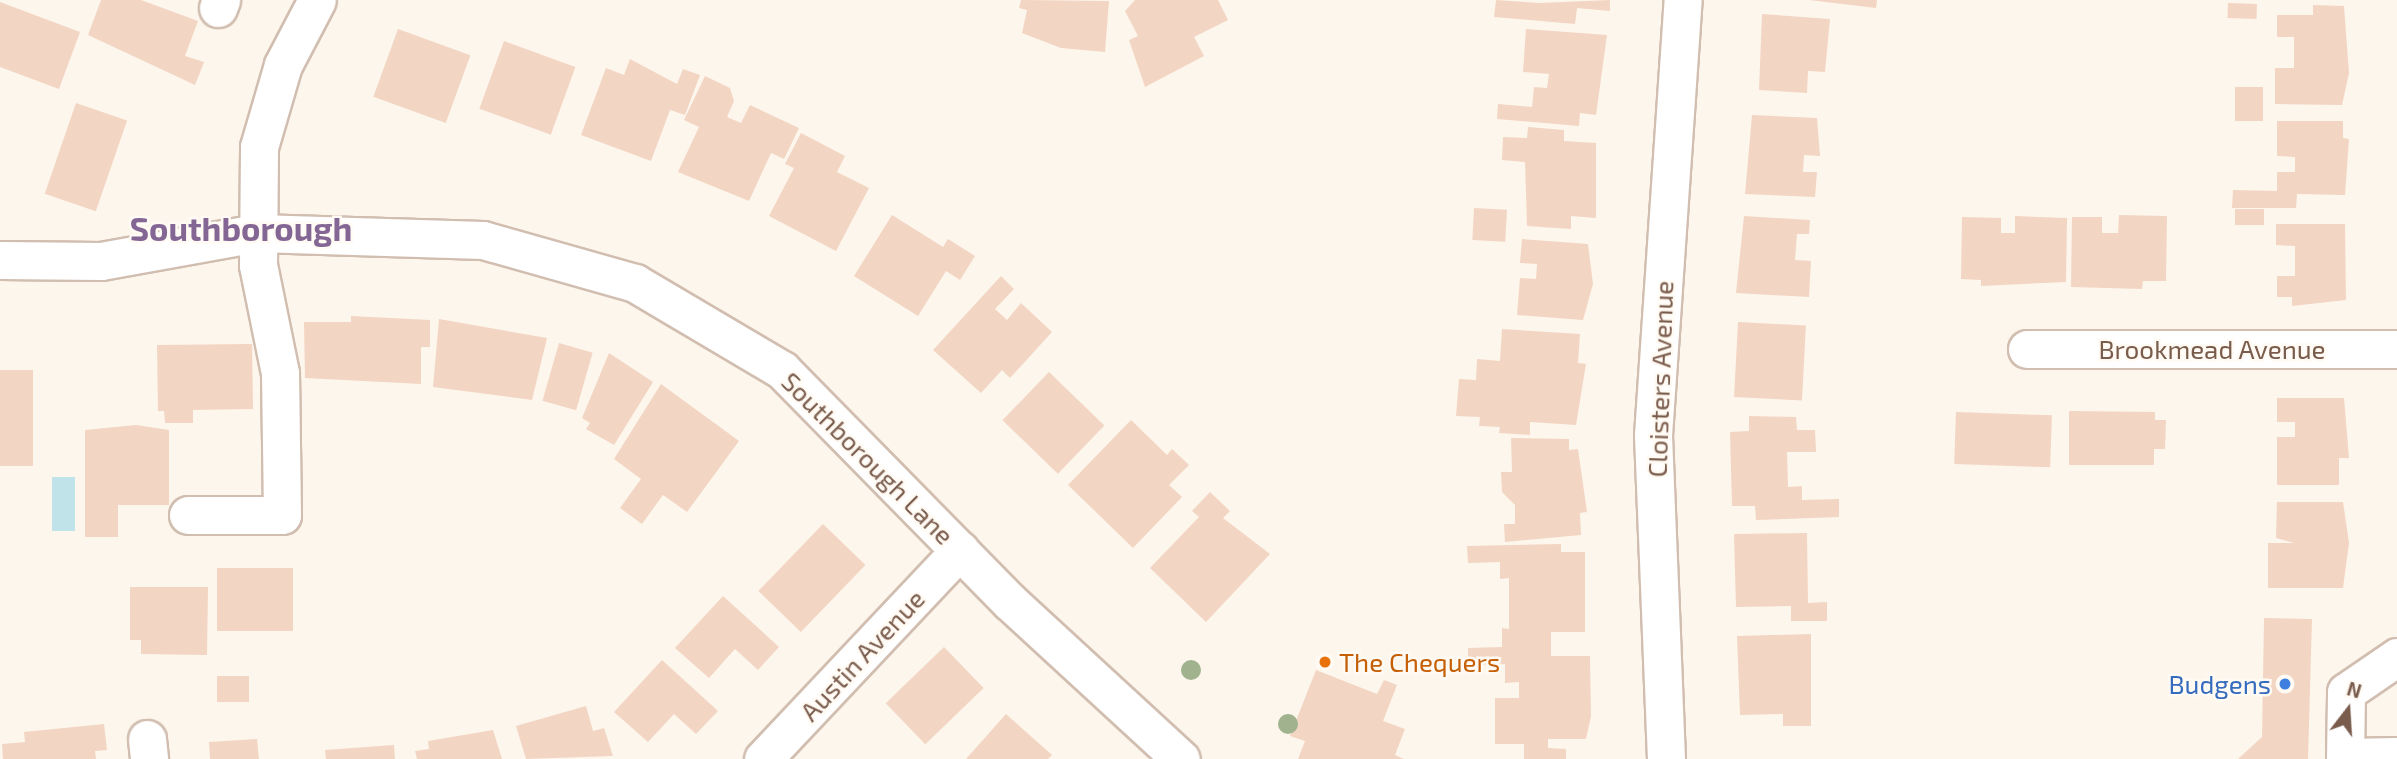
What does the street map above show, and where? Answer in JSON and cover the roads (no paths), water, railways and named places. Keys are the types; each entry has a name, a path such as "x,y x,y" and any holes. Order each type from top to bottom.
{"street":[{"path":"188,515 282,515 280,373 262,299 257,233 260,146 268,107 317,0"},
{"name":"Cloisters Avenue","path":"1666,759 1653,435 1683,0"},
{"name":"Southborough Lane","path":"0,260 101,261 257,233 483,240 635,282 782,370 960,551 1181,759"},
{"name":"Brookmead Avenue","path":"2027,349 2397,349"},
{"name":"Austin Avenue","path":"763,759 960,551"},
{"path":"2397,657 2346,692 2345,758 2397,757"}],"water":[{"path":"52,477 75,477 75,531 52,531"}],"place":[{"name":"The Chequers","path":"1325,662"},
{"name":"Budgens","path":"2285,684"}],"district":[{"name":"Southborough","path":"241,229"}]}
